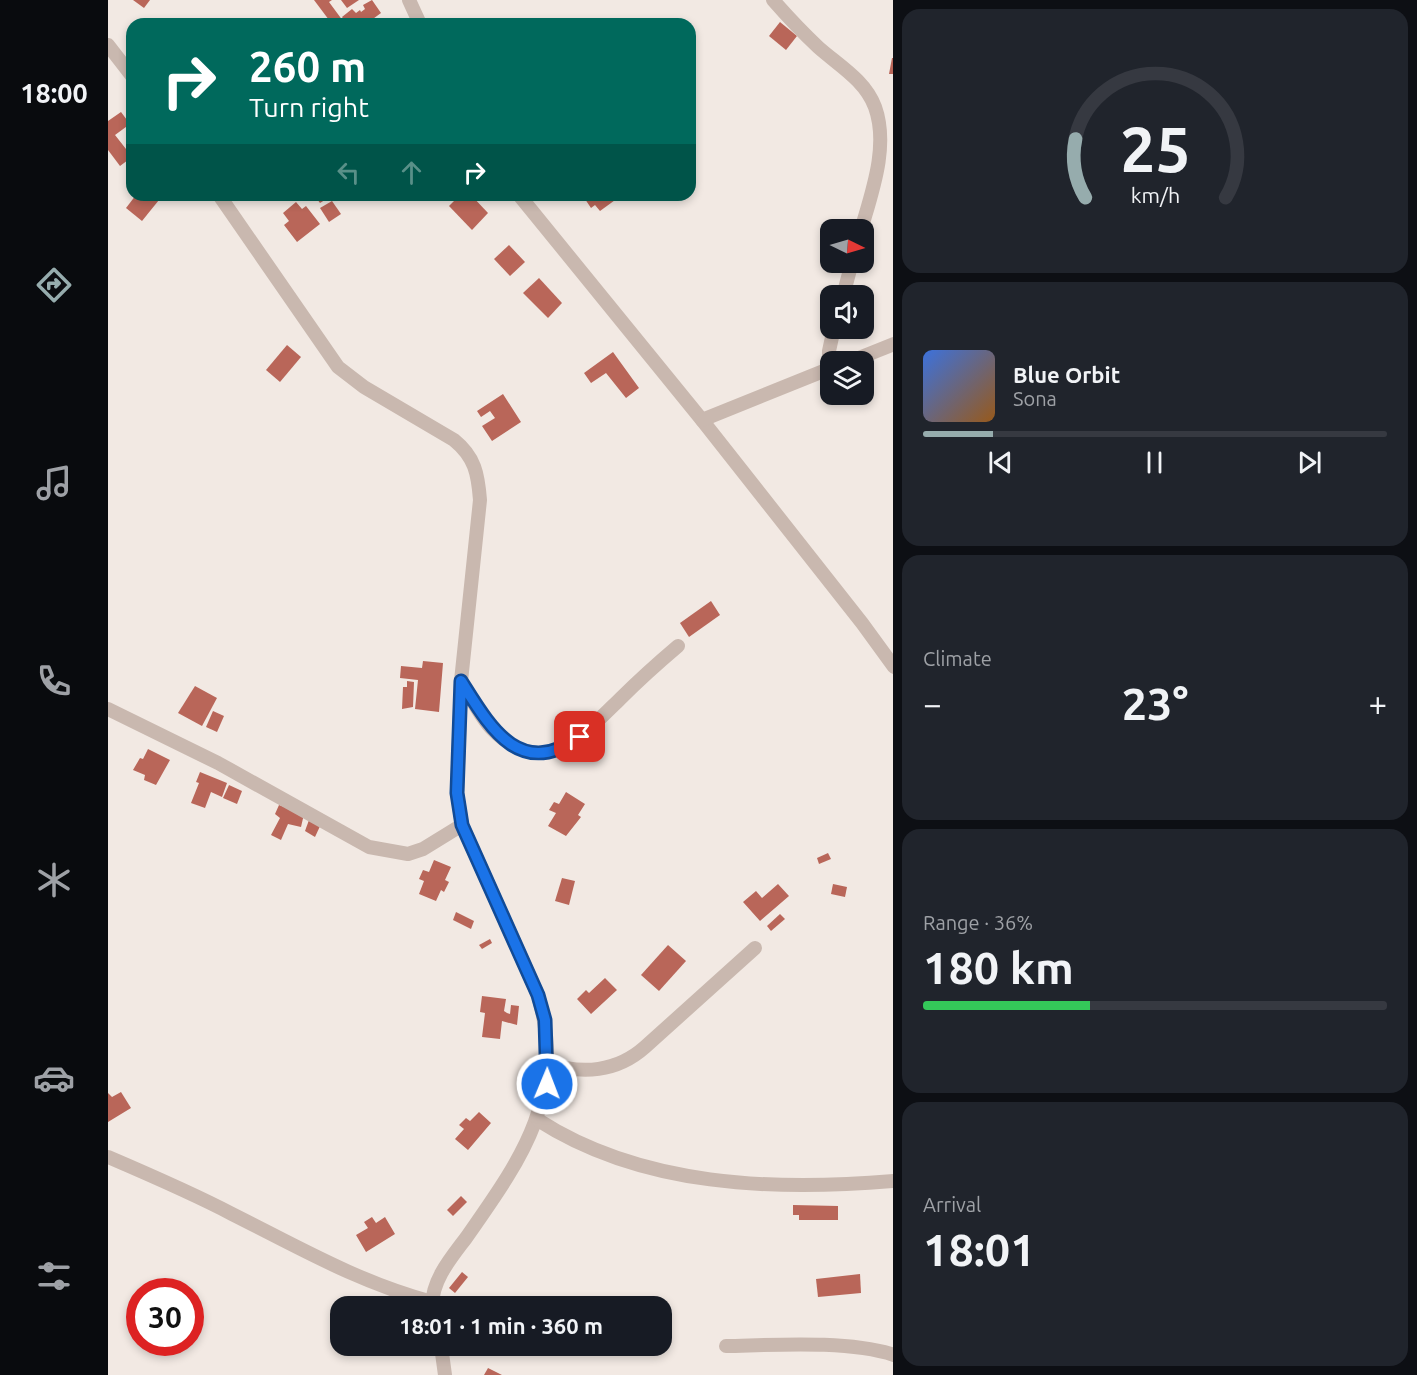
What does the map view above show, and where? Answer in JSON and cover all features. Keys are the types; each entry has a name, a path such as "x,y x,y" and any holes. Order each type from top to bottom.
{"street":[{"path":"409,0 417,18"},
{"path":"773,0 804,34 858,81 875,106 879,124 879,153 864,219"},
{"path":"108,45 126,68"},
{"path":"223,201 338,367 364,387 467,450 478,475 480,500 461,681 457,793 462,825 538,995 545,1020 547,1084 538,1120 506,1181 444,1269 434,1296"},
{"path":"524,201 702,420 893,666"},
{"path":"874,352 893,344"},
{"path":"702,420 820,373"},
{"path":"461,681 489,726 506,741 527,751 547,753 568,746 592,729 643,676 678,646"},
{"path":"108,709 218,763 369,847 408,854 423,849 462,825"},
{"path":"547,1063 574,1069 602,1070 631,1058 755,948"},
{"path":"538,1120 594,1150 679,1175 779,1186 893,1181"},
{"path":"108,1157 202,1198 348,1273 406,1296"},
{"path":"726,1346 794,1345 864,1348 893,1355"},
{"path":"442,1356 445,1375"}],"building":[{"path":"133,0 150,0 144,8"},
{"path":"314,0 332,0 329,2 341,18 328,18"},
{"path":"341,0 359,0 347,8"},
{"path":"372,0 381,13 374,18 342,17 352,9 356,13 360,10 361,12 365,9 363,5"},
{"path":"780,22 797,36 786,50 769,36"},
{"path":"892,58 893,58 893,74 889,74"},
{"path":"121,112 126,119 126,127 115,135 126,149 126,162 120,166 108,150 108,121"},
{"path":"131,201 158,201 142,221 126,208"},
{"path":"332,201 341,214 329,222 320,208"},
{"path":"454,201 477,201 488,213 472,230 449,206"},
{"path":"586,201 614,201 600,211 595,205 591,208"},
{"path":"296,202 302,209 306,206 320,224 297,242 284,225 289,221 283,213"},
{"path":"509,245 525,262 510,276 494,259"},
{"path":"539,278 562,303 548,318 523,293"},
{"path":"287,345 301,357 280,382 266,370"},
{"path":"613,352 639,388 626,398 606,373 591,383 584,373"},
{"path":"503,394 521,422 492,441 482,426 495,418 490,411 481,417 477,411"},
{"path":"711,601 720,615 689,637 680,623"},
{"path":"423,661 443,663 439,712 415,709 418,680 400,678 401,666 422,668"},
{"path":"407,681 414,682 413,707 402,709 403,687 407,687"},
{"path":"195,686 217,698 202,726 178,713"},
{"path":"213,711 224,716 217,732 206,727"},
{"path":"148,749 170,760 156,785 144,780 145,775 133,770"},
{"path":"200,772 227,783 222,797 211,792 205,808 191,803 199,783 196,782"},
{"path":"229,785 242,791 237,804 223,798"},
{"path":"566,792 585,804 578,815 581,817 566,836 548,826 556,813 549,810 554,802 559,804"},
{"path":"279,805 304,814 301,827 288,824 281,840 271,835 280,818 275,814"},
{"path":"309,820 321,824 315,837 305,831"},
{"path":"828,853 831,859 819,864 817,858"},
{"path":"434,860 451,867 445,880 449,882 444,892 441,890 436,901 419,894 424,881 419,879 423,870 429,872"},
{"path":"562,878 575,881 569,905 555,901"},
{"path":"778,884 789,896 760,921 743,902 756,891 762,898"},
{"path":"833,884 847,887 845,897 831,894"},
{"path":"456,912 474,921 471,929 453,920"},
{"path":"780,914 785,919 771,931 767,926"},
{"path":"490,939 492,943 482,949 479,945"},
{"path":"668,945 686,961 659,991 641,975"},
{"path":"605,978 617,990 591,1014 577,999 586,990 589,993"},
{"path":"482,996 506,999 504,1011 510,1014 511,1005 519,1006 517,1025 502,1021 500,1039 482,1037 485,1013 480,1012"},
{"path":"121,1092 131,1108 108,1122 108,1093 112,1097"},
{"path":"479,1112 491,1123 468,1150 455,1139 464,1129 459,1125 466,1118 470,1121"},
{"path":"461,1196 467,1202 453,1216 447,1210"},
{"path":"793,1205 838,1206 838,1220 799,1220 799,1215 793,1215"},
{"path":"372,1217 376,1223 385,1217 395,1234 366,1252 356,1235 368,1228 364,1222"},
{"path":"462,1272 468,1277 455,1293 449,1288"},
{"path":"860,1274 861,1293 818,1297 816,1279"},
{"path":"488,1368 502,1375 484,1375"}],"route":[{"path":"547,1084 545,1020 538,995 462,825 457,793 461,681 489,726 506,741 527,751 547,753 568,746 580,737"}]}
